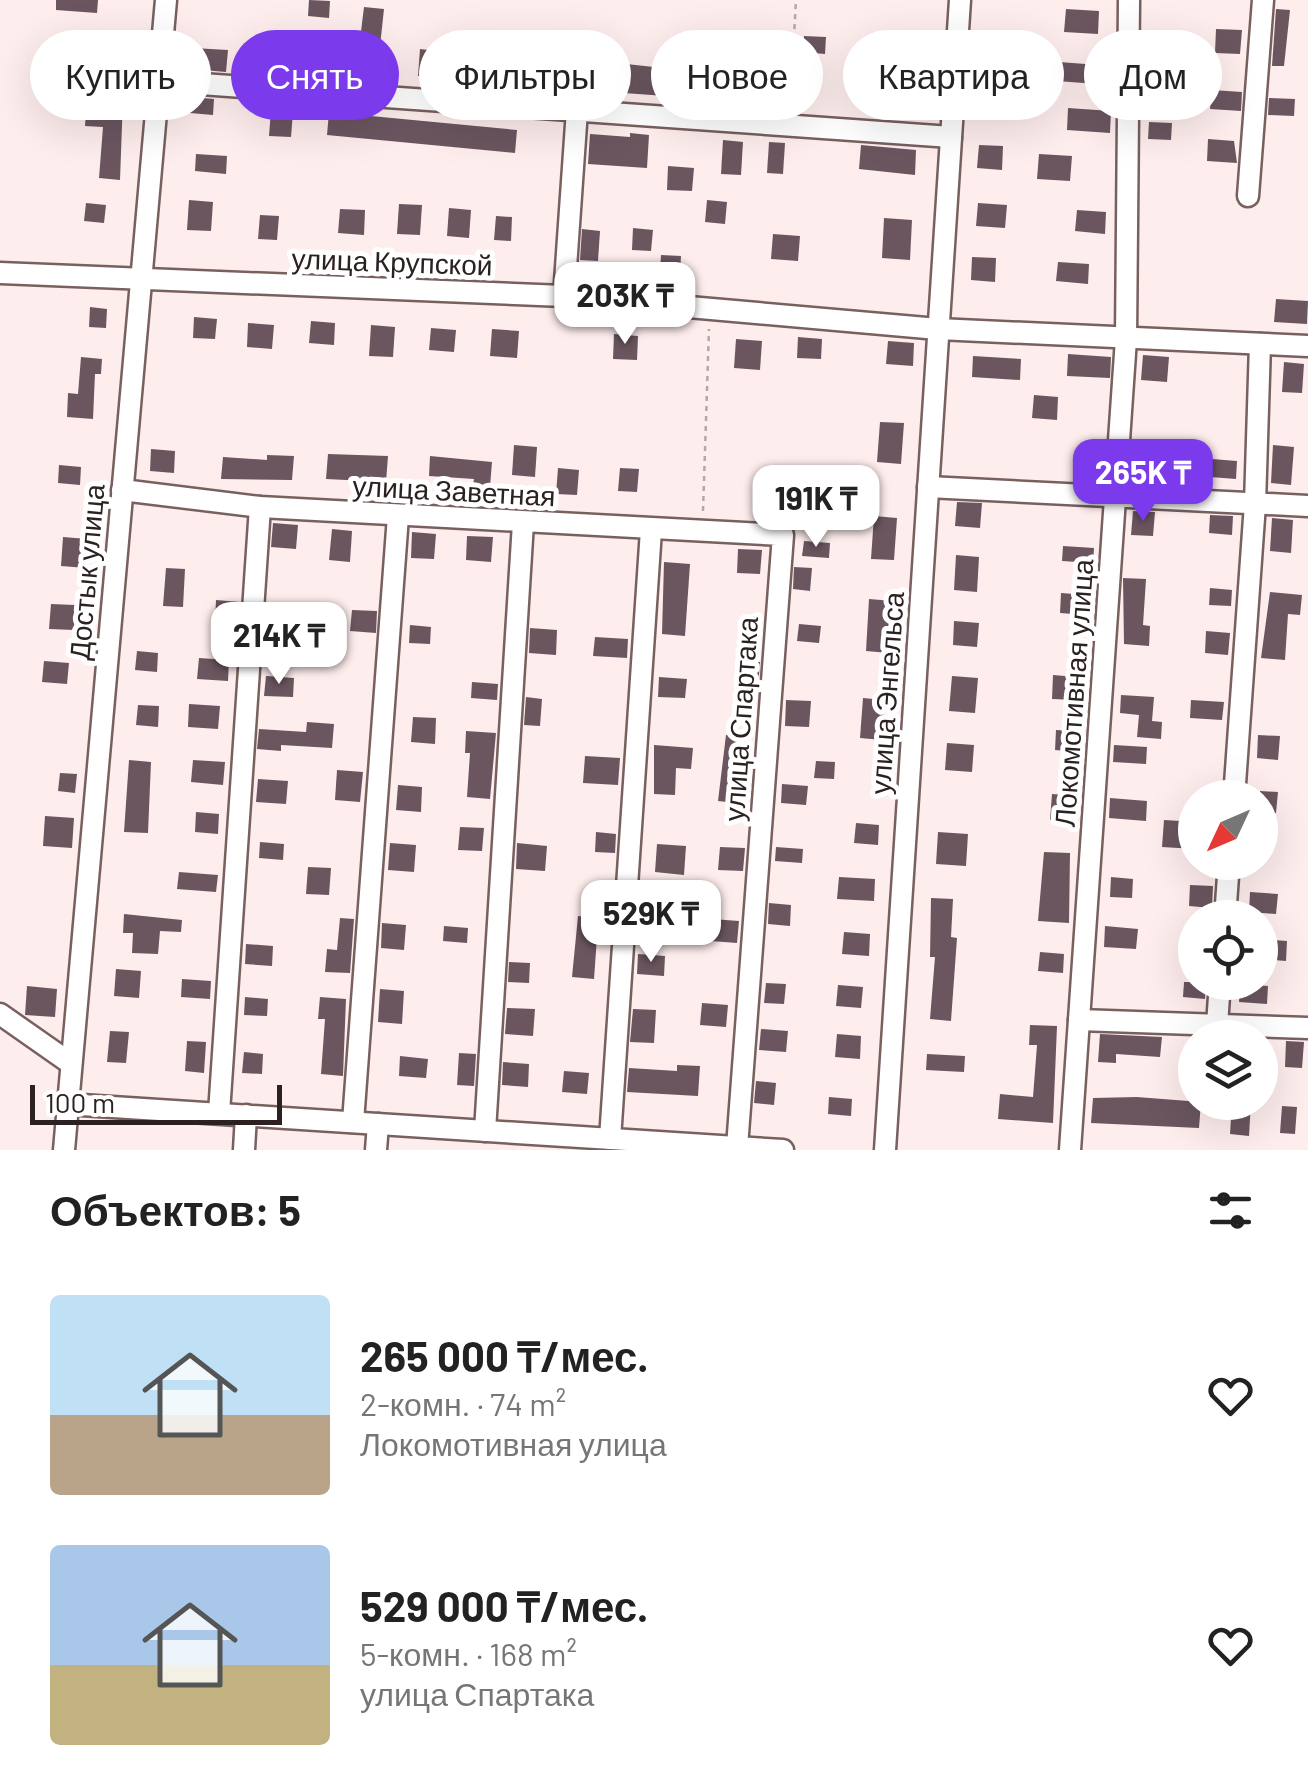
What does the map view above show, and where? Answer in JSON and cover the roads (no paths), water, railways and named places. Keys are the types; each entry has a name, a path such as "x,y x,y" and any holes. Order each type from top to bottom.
{"street":[{"name":"Достык улица","path":"163,30 166,0"},
{"name":"улица Энгельса","path":"885,1150 960,0"},
{"name":"Локомотивная улица","path":"1070,1150 1126,339 1129,0"},
{"path":"1248,196 1262,0"},
{"path":"211,85 419,99"},
{"path":"631,114 951,137"},
{"name":"Достык улица","path":"64,1150 155,120"},
{"path":"564,296 576,120"},
{"name":"улица Крупской","path":"0,273 564,296 938,330 1308,346"},
{"path":"1235,780 1255,504 1260,344"},
{"path":"928,487 1308,506"},
{"name":"улица Заветная","path":"122,490 260,508 783,535"},
{"path":"219,1114 260,508"},
{"path":"354,1122 398,516"},
{"path":"484,1131 523,523"},
{"path":"610,1139 651,530"},
{"name":"улица Спартака","path":"736,1147 783,535"},
{"path":"0,1014 70,1063"},
{"path":"1079,1020 1178,1024"},
{"path":"1278,1027 1308,1028"},
{"path":"66,1104 484,1131 511,1141 610,1139 641,1146 783,1150"},
{"path":"244,1150 246,1115"},
{"path":"376,1150 378,1124"}]}
